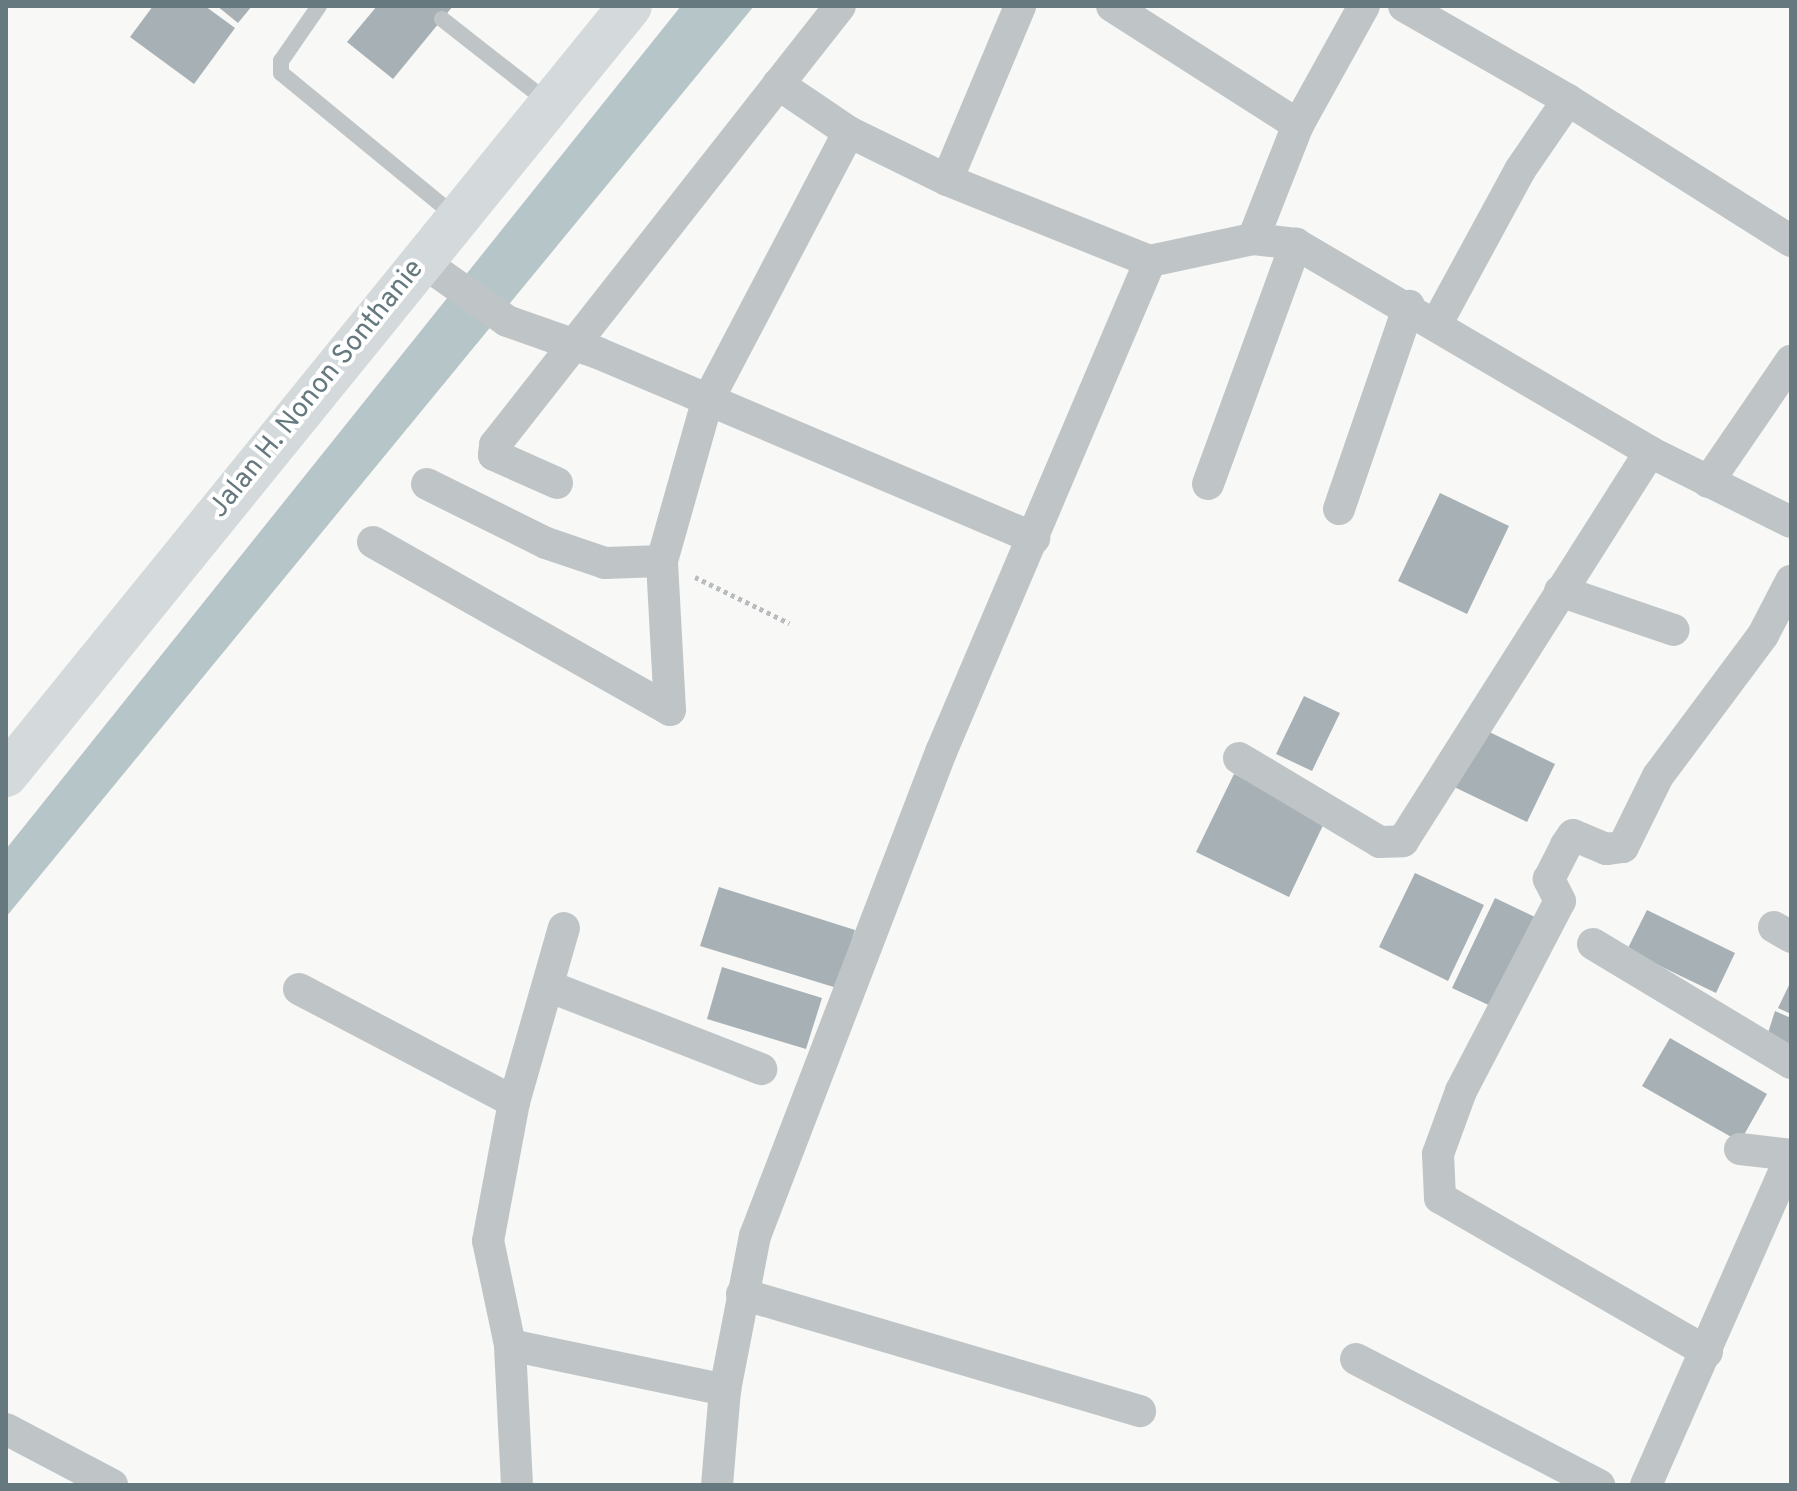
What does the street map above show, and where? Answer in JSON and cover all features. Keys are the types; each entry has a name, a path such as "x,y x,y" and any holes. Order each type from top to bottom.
{"street":[{"name":"Jalan H. Nonon Sonthanie","path":"6,775 435,270 457,218 630,6"},
{"path":"557,483 493,452 573,343 840,6"},
{"path":"947,180 1020,6"},
{"path":"1253,239 1298,125 1364,6"},
{"path":"1404,6 1568,100 1791,241"},
{"path":"1116,7 1298,125"},
{"path":"778,84 849,132 947,180 1150,261 1253,239 1296,244 1409,306 1650,452 1791,522"},
{"path":"1437,323 1520,170 1568,100"},
{"path":"373,542 670,710 662,561 707,402 849,132"},
{"path":"1208,484 1296,244"},
{"path":"717,1485 725,1390 755,1236 869,933 1150,261"},
{"path":"435,270 507,321 573,343 1034,538"},
{"path":"1339,509 1409,306"},
{"path":"1708,482 1791,361"},
{"path":"1239,758 1380,842 1403,841 1650,452"},
{"path":"427,484 546,543 605,563 662,561"},
{"path":"1707,1352 1440,1198 1438,1154 1461,1091 1560,901 1549,879 1566,845 1573,835 1606,849 1623,847 1658,776 1763,635 1791,581"},
{"path":"1560,591 1674,630"},
{"path":"517,1485 510,1345 488,1241 514,1102 564,928"},
{"path":"1593,944 1791,1063"},
{"path":"548,986 761,1069"},
{"path":"299,989 514,1102"},
{"path":"1646,1485 1791,1156 1740,1149"},
{"path":"742,1294 1140,1411"},
{"path":"510,1345 725,1390"},
{"path":"1356,1359 1599,1485"},
{"path":"6,1429 112,1485"}],"lane":[{"path":"319,6 281,61 281,73 457,218"},
{"path":"442,19 551,105"}],"path":[{"path":"662,561 789,623"}],"shaded area":[{"path":"681,6 754,6 6,917 6,849"}],"building":[{"path":"153,6 205,6 235,28 194,84 130,37"},
{"path":"217,6 252,6 238,23"},
{"path":"377,6 453,6 393,79 347,42"},
{"path":"1440,493 1509,526 1467,614 1398,581"},
{"path":"1304,696 1340,713 1312,771 1276,754"},
{"path":"1477,726 1555,764 1527,822 1448,784"},
{"path":"1234,774 1326,819 1289,897 1196,852"},
{"path":"1415,873 1484,905 1448,981 1379,947"},
{"path":"719,887 855,930 837,988 700,946"},
{"path":"1495,898 1539,919 1495,1008 1452,988"},
{"path":"1647,910 1735,953 1716,993 1627,950"},
{"path":"722,967 822,998 806,1049 707,1019"},
{"path":"1791,981 1791,1014 1778,1008"},
{"path":"1775,1011 1791,1018 1791,1052 1766,1039"},
{"path":"1670,1038 1767,1094 1740,1142 1642,1086"}]}
